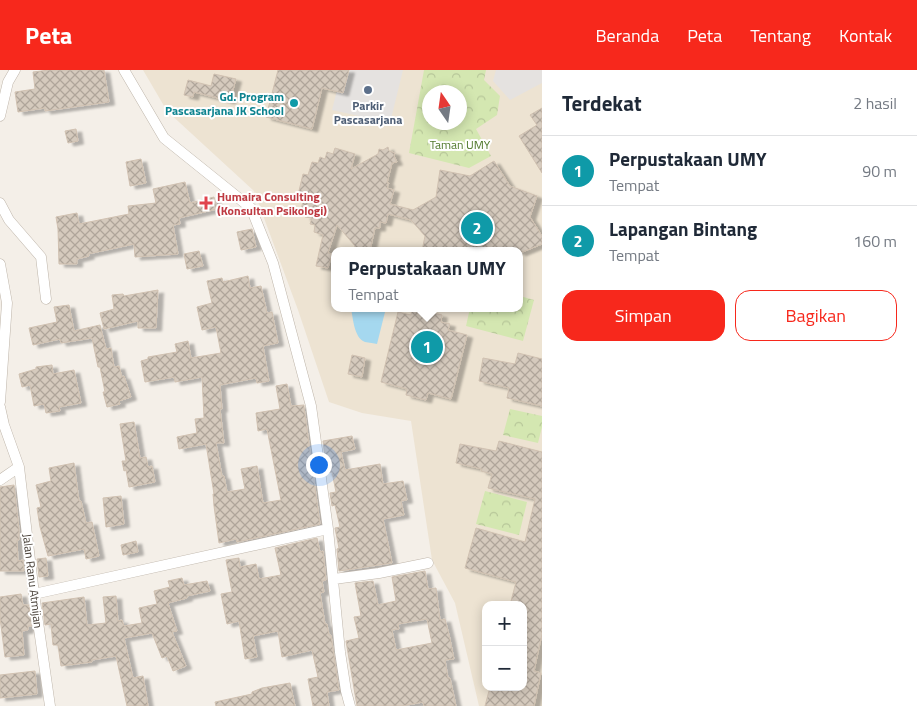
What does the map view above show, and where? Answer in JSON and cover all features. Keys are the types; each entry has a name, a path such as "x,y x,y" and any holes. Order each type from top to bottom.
{"street":[{"path":"0,116 8,82 15,70"},
{"path":"124,70 164,138 253,210 273,263 311,406 334,579 340,652 350,706"},
{"path":"0,203 9,220 41,257 46,299"},
{"path":"0,264 7,302 0,402"},
{"name":"Jalan Ranu Atmijan","path":"0,407 4,425 19,467 50,706"},
{"path":"0,480 19,467"},
{"path":"34,594 328,529"},
{"path":"334,579 379,573 428,563"}],"shaded area":[{"path":"143,70 542,70 542,706 479,706 455,603 432,560 411,421 362,413 329,402 298,310 254,191 167,111"},
{"name":"Parkir Pascasarjana","path":"342,70 403,70 390,123 332,110"},
{"path":"496,70 542,70 542,83 510,100 493,81"}],"green space":[{"name":"Taman UMY","path":"424,70 486,70 484,80 500,96 497,115 476,129 491,156 469,168 409,153"},
{"path":"523,297 534,300 523,341 466,326 469,312 523,312"},
{"path":"510,409 542,416 542,427 538,443 503,435"},
{"path":"485,491 527,502 519,535 476,524"}],"water":[{"path":"352,312 385,312 377,344 361,340 355,327"}],"building":[{"path":"49,70 104,70 109,102 45,111 45,108 18,112 15,92 35,89 33,72"},
{"name":"Gd. Program Pascasarjana JK School","path":"278,70 349,70 343,93 322,88 312,129 266,117"},
{"path":"214,74 236,79 230,101 194,92 193,97 184,95 188,80 211,86"},
{"path":"542,108 542,173 519,136 537,125 530,115"},
{"path":"76,129 78,141 68,143 65,131"},
{"path":"388,147 389,151 395,153 394,156 397,162 392,163 387,183 389,183 387,188 394,190 390,204 413,210 436,197 440,170 470,176 494,161 510,186 537,196 530,217 542,236 542,244 523,252 523,247 423,247 425,236 411,220 388,214 386,223 380,222 380,228 375,228 371,247 355,247 337,225 328,253 331,254 331,258 328,268 316,266 323,235 314,232 315,225 310,224 312,218 305,217 307,211 301,210 304,197 298,195 303,174 308,175 312,162 318,163 320,157 325,159 327,152 333,154 335,148 355,154 351,169 378,154 379,149 383,150"},
{"path":"141,159 146,183 130,186 126,162"},
{"path":"185,182 190,203 214,197 217,209 179,218 180,224 173,225 178,254 135,257 134,244 88,254 89,256 77,259 77,264 59,264 56,217 77,213 79,224 129,214 128,206 156,203 153,189"},
{"path":"252,229 256,247 241,250 237,232"},
{"path":"199,251 203,266 187,269 184,254"},
{"path":"248,276 250,288 261,286 267,313 272,312 278,343 263,346 269,381 257,383 256,378 220,385 222,409 220,409 224,443 216,443 222,476 224,476 227,492 245,489 241,469 257,466 263,503 281,500 267,429 258,431 256,413 280,409 276,386 287,384 291,406 304,405 320,524 237,542 236,539 219,543 206,444 179,449 177,437 197,433 195,419 204,418 202,377 175,382 174,377 145,382 141,361 148,359 148,357 177,352 175,344 188,341 191,358 221,353 216,327 202,330 197,307 212,303 207,281 222,278 223,282"},
{"path":"158,290 156,328 138,328 138,321 104,329 100,313 114,309 112,295 123,294 124,296"},
{"path":"69,305 74,331 100,325 106,349 111,348 114,367 119,366 131,397 119,401 120,404 107,407 100,367 98,367 92,338 61,343 60,339 33,345 29,328 57,322 54,307"},
{"path":"398,312 411,315 411,312 429,312 442,315 441,322 450,324 448,330 467,335 451,399 428,393 426,400 406,395 407,389 381,382"},
{"path":"518,353 542,359 542,406 507,398 509,388 479,381 483,358 515,364"},
{"path":"352,355 365,358 362,377 348,374"},
{"path":"52,365 53,374 74,370 81,403 59,407 60,411 46,413 44,404 34,406 30,385 22,387 19,374 36,369 36,367"},
{"path":"134,422 140,458 146,457 148,467 152,466 155,482 129,487 126,470 124,471 122,461 126,461 120,424"},
{"path":"352,436 355,449 341,452 345,470 380,464 383,484 403,481 407,500 401,501 404,515 383,519 392,563 339,571 337,549 339,548 335,528 340,527 335,505 332,506 330,493 336,492 332,472 327,473 323,441"},
{"path":"499,441 542,452 542,634 534,671 541,673 534,706 485,706 489,691 527,691 527,601 511,601 516,582 465,568 476,528 525,542 535,499 488,488 492,474 481,471 482,469 456,463 460,444 496,451"},
{"path":"74,463 79,501 81,501 86,523 92,522 99,556 86,559 84,549 48,556 37,508 41,507 36,485 51,481 49,468"},
{"path":"14,485 19,529 19,540 17,540 18,561 23,560 24,571 0,571 0,487"},
{"path":"121,496 124,524 106,527 103,498"},
{"path":"317,538 320,552 323,551 326,580 322,581 324,592 320,593 325,624 327,624 329,635 331,635 339,690 327,692 329,706 313,706 308,679 318,677 312,650 282,657 278,631 253,636 257,657 245,659 239,621 227,624 221,594 232,592 226,560 239,558 240,567 256,564 259,579 281,575 275,548"},
{"path":"136,541 138,552 123,555 121,545"},
{"path":"46,558 48,576 39,577 37,559"},
{"path":"425,571 428,589 436,588 440,620 445,619 454,659 445,660 456,706 424,706 423,702 402,706 357,706 346,641 359,638 354,617 361,616 355,583 373,581 378,605 396,601 392,577","holes":["427,619 432,643 396,650 392,630 399,629 398,624"]},
{"path":"182,578 184,585 207,581 210,591 187,596 187,598 168,603 177,631 172,632 186,666 173,671 167,656 162,658 152,633 124,638 133,678 143,676 148,706 127,706 116,656 92,660 92,662 61,666 58,645 53,645 51,624 45,625 42,603 84,597 87,625 106,623 103,597 116,596 118,621 122,620 124,626 142,623 139,608 157,604 154,591 170,587 168,581"},
{"path":"21,594 23,605 29,605 32,626 28,626 28,630 22,631 24,655 5,657 0,618 0,597"},
{"path":"35,671 37,694 0,698 0,675"},
{"path":"290,683 295,706 216,706 215,702 252,694 252,692 262,688"}],"place":[{"name":"Parkir Pascasarjana","path":"368,90"},
{"name":"Gd. Program Pascasarjana JK School","path":"294,103"},
{"name":"Humaira Consulting (Konsultan Psikologi)","path":"206,203"},
{"name":"Lapangan Bintang","path":"477,228"},
{"name":"Perpustakaan UMY","path":"427,347"}]}
